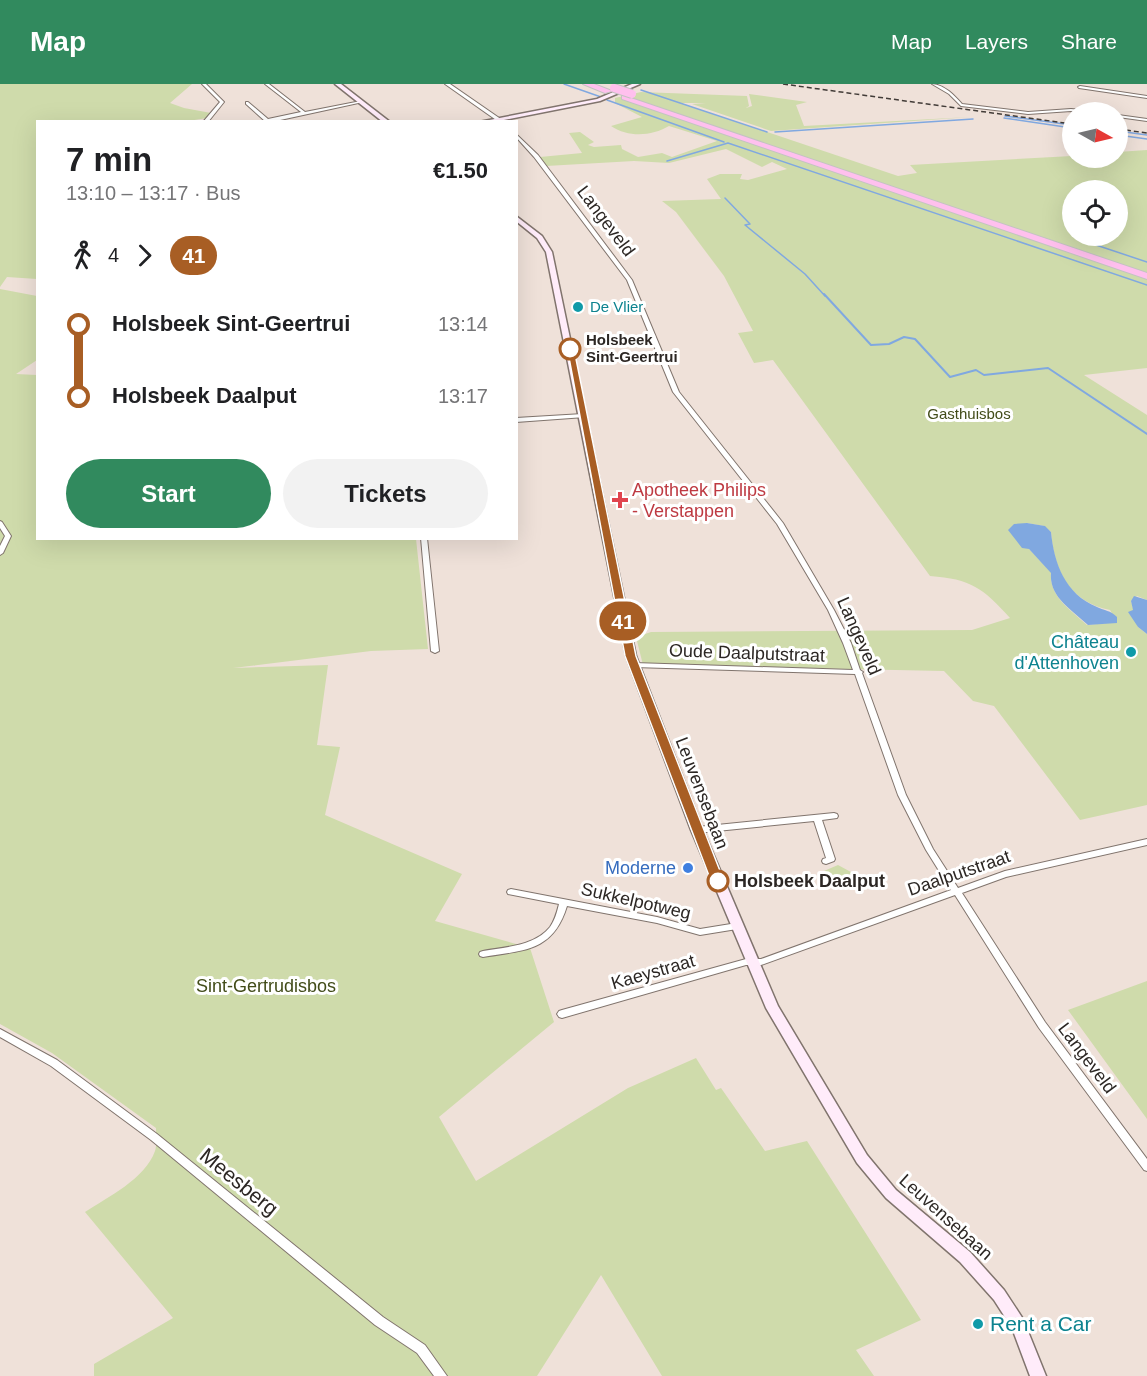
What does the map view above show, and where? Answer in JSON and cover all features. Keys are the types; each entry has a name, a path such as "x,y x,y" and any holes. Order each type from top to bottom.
{"highway":[{"path":"587,84 611,90 1147,276"},
{"path":"601,84 611,90"},
{"path":"628,96 1147,270"}],"street":[{"path":"204,84 222,102 207,120"},
{"path":"267,84 304,113"},
{"path":"338,84 384,120"},
{"path":"447,84 498,118 598,100 637,84"},
{"path":"934,84 947,90 961,105 1028,113 1062,111"},
{"path":"1080,87 1147,96"},
{"path":"273,120 361,102"},
{"path":"247,103 268,120"},
{"path":"1128,117 1147,120"},
{"name":"Langeveld","path":"518,137 536,156 629,280 676,392 780,523 831,610 859,672 909,810 956,891 1042,1024 1147,1167"},
{"name":"Leuvensebaan","path":"518,220 540,237 549,252 634,665 697,830 772,1008 862,1159 891,1194 965,1257 989,1281 1018,1324 1038,1376"},
{"path":"518,420 583,416"},
{"path":"0,524 7,530 8,536 0,553"},
{"path":"424,540 435,651"},
{"name":"Oude Daalputstraat","path":"634,665 859,672"},
{"path":"697,830 834,816"},
{"path":"817,818 831,859 826,861"},
{"name":"Daalputstraat","path":"752,963 761,962 1019,869 1147,842"},
{"name":"Sukkelpotweg","path":"511,892 657,920 700,932 737,926"},
{"name":"Sukkelpotweg","path":"483,954 542,940 560,922 564,902"},
{"name":"Kaeystraat","path":"562,1014 752,963"},
{"name":"Meesberg","path":"0,1033 54,1063 154,1137 379,1321 421,1349 441,1376"}],"green space":[{"path":"0,84 192,84 170,103 211,113 207,118 194,120 36,120 36,279 7,277 0,287"},
{"name":"Gasthuisbos","path":"641,92 747,96 749,106 746,108 752,106 749,94 807,102 796,105 804,126 970,117 771,131 692,104 706,103 681,103 898,176 917,173 910,165 1062,157 1062,168 1128,168 1128,151 1147,150 1147,368 1084,375 1147,415 1147,600 1137,596 1131,601 1138,627 1147,634 1147,805 1080,820 994,706 973,701 944,671 643,665 636,637 651,632 972,630 1010,618 992,599 975,587 944,577 930,576 773,360 754,363 738,333 753,331 724,276 676,212 662,201 721,199 707,179 720,174 742,174 740,179 748,180 787,169 772,162 762,167 726,149 669,163 634,161 546,166 540,157 582,153 569,133 580,132 594,142 588,145 594,147 621,145 622,149 638,157 662,153 672,157 717,141 669,126 648,134 633,134 618,130 611,126 642,117 615,103 615,98","holes":["1027,523 1044,526 1051,532 1056,559 1066,582 1084,600 1110,610 1117,622 1087,625 1057,596 1053,589 1051,572 1029,549"]},
{"name":"Sint-Gertrudisbos","path":"0,289 36,296 36,361 16,374 36,375 36,540 416,540 428,649 371,651 233,668 328,665 317,745 340,747 325,815 462,874 435,921 530,948 554,1022 439,1117 476,1181 628,1088 696,1058 716,1090 721,1088 765,1151 807,1141 921,1320 856,1350 874,1376 662,1376 601,1275 537,1376 94,1376 94,1364 173,1318 85,1212 135,1179 143,1170 155,1151 156,1128 52,1053 0,1024"},
{"path":"838,865 862,878 831,888 824,871"},
{"path":"1147,981 1147,1119 1068,1010"}],"water":[{"path":"1027,523 1045,526 1051,532 1058,566 1069,586 1086,601 1117,617 1117,623 1088,625 1062,602 1054,589 1051,573 1029,549 1022,548 1008,530 1014,524"},
{"path":"1134,596 1147,600 1147,634 1138,627 1128,612 1133,610 1131,601"}],"waterway":[{"path":"564,84 601,97"},
{"path":"641,90 767,132"},
{"path":"607,100 724,142"},
{"path":"1005,116 1062,124"},
{"path":"1004,118 1062,127"},
{"path":"775,132 973,119"},
{"path":"1128,132 1147,135"},
{"path":"1128,136 1147,139"},
{"path":"667,161 728,143 1147,285"},
{"path":"725,198 750,224 745,225 805,274 825,296"},
{"path":"1099,246 1147,262"},
{"path":"824,294 871,345 889,344 904,337 915,339 950,377 976,370 984,375 1048,368 1147,434"}],"railway":[{"path":"783,84 1062,123"},
{"path":"1128,130 1147,133"}],"bus line":[{"name":"41","path":"570,349 631,656 718,881"}],"place":[{"name":"De Vlier","path":"578,307"},
{"name":"Holsbeek Sint-Geertrui","path":"570,349"},
{"name":"Apotheek Philips - Verstappen","path":"620,500"},
{"name":"Château d'Attenhoven","path":"1131,652"},
{"name":"Moderne","path":"688,868"},
{"name":"Holsbeek Daalput","path":"718,881"},
{"name":"Rent a Car","path":"978,1324"}]}
